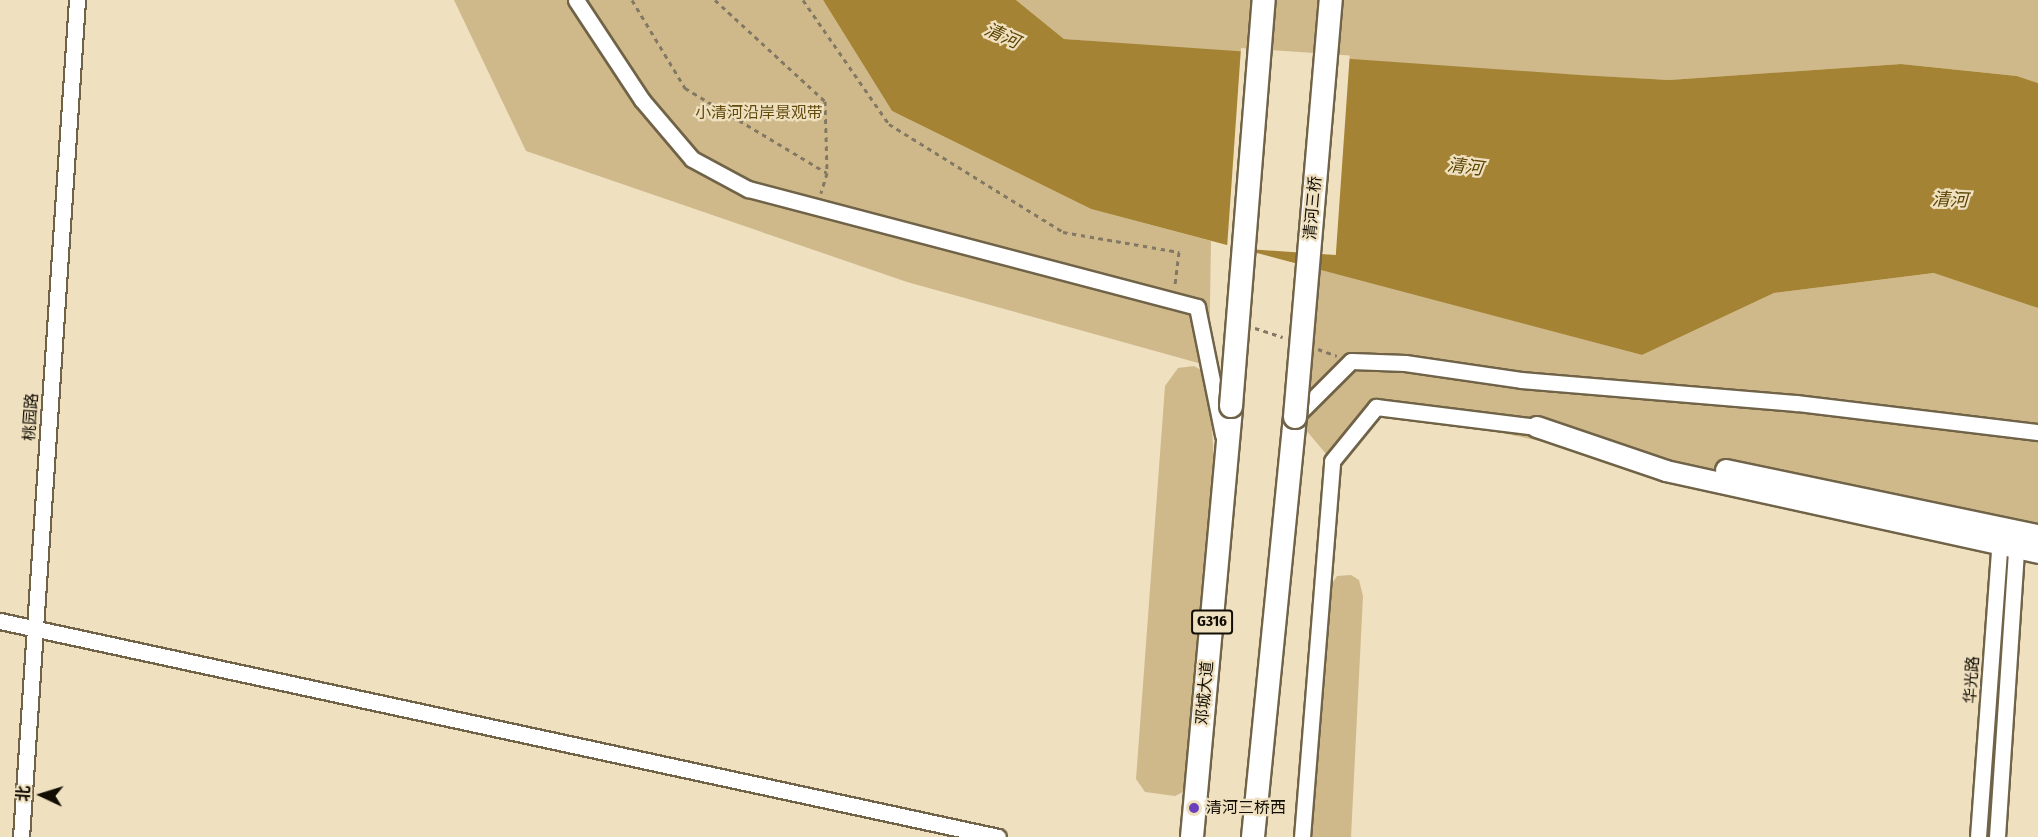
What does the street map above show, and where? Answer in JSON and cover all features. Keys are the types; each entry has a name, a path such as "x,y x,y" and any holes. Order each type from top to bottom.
{"highway":[{"name":"邓城大道","path":"1192,837 1232,406 1264,0"},
{"name":"清河三桥","path":"1295,417 1331,0"},
{"path":"1253,837 1295,417"}],"main road":[{"path":"1537,427 2008,537 2038,553"},
{"path":"2008,537 2038,535"}],"street":[{"name":"桃园路","path":"21,837 77,0"},
{"path":"576,0 642,100 692,159 748,189 1197,307 1227,457"},
{"path":"1295,417 1351,361 1405,363 1521,381 1797,403 2038,432"},
{"path":"1302,837 1332,461 1376,407 1537,427"},
{"path":"1997,837 2008,537"},
{"name":"华光路","path":"1978,837 2008,537"},
{"path":"0,621 998,837"}],"path":[{"path":"632,0 685,88 827,173"},
{"path":"715,0 825,101 827,173 817,207"},
{"path":"803,0 889,124 1063,232 1179,252 1173,301"},
{"path":"1252,327 1285,338"},
{"path":"1307,346 1351,361"}],"green space":[{"name":"小清河沿岸景观带","path":"454,0 823,0 892,111 1091,209 1211,241 1209,366 907,282 526,151"},
{"path":"1016,0 2038,0 2038,83 2017,76 1901,64 1669,80 1404,66 1064,39"},
{"path":"1308,265 1642,355 1774,293 1935,273 2038,308 2038,544 1376,407 1332,461 1295,417"},
{"path":"1194,366 1203,371 1210,401 1215,475 1187,790 1175,796 1145,792 1136,779 1165,386 1178,368"},
{"path":"1351,575 1359,580 1363,596 1351,837 1308,837 1328,590 1337,576"}],"water":[{"name":"清河","path":"823,0 1016,0 1064,39 1580,75 1669,80 1901,64 2017,76 2038,83 2038,308 1934,273 1774,293 1642,355 1091,209 892,111"}],"pier":[{"path":"1241,48 1350,56 1336,255 1227,248"}],"place":[{"name":"清河三桥西","path":"1194,808"}]}
